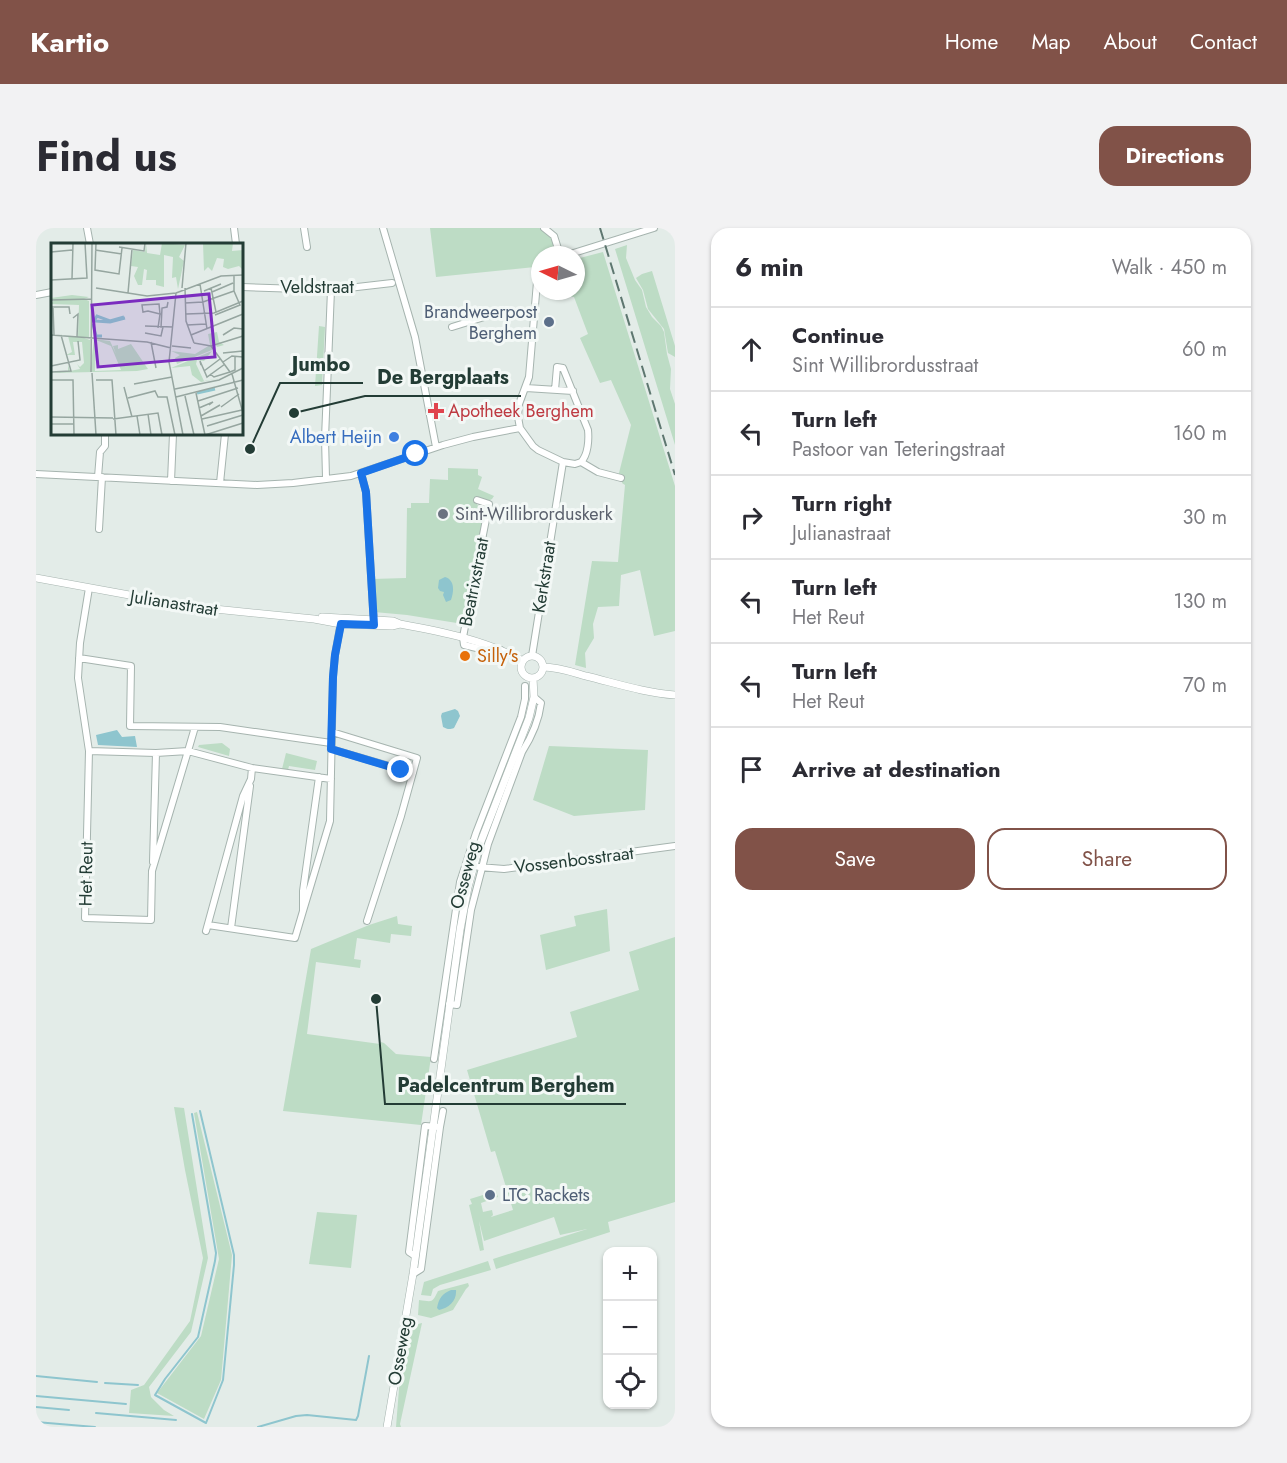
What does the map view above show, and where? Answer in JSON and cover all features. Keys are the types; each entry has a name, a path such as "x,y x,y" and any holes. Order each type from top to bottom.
{"street":[{"path":"87,228 90,243"},
{"path":"234,228 237,243"},
{"path":"304,228 307,247"},
{"path":"383,228 415,337 436,447"},
{"path":"544,228 554,236 557,246"},
{"path":"585,249 654,228"},
{"path":"671,228 675,232"},
{"name":"Veldstraat","path":"243,287 331,290 392,283"},
{"path":"326,478 331,290"},
{"path":"36,295 51,292"},
{"path":"536,300 529,377 519,404 520,428 532,446 538,450 563,462 575,464 585,458 588,435 563,368 557,367 555,390"},
{"path":"452,327 494,314 535,310"},
{"path":"526,388 573,391"},
{"path":"36,474 258,485 289,484 351,476 436,447 520,428"},
{"path":"99,529 100,452 105,446 105,435"},
{"path":"171,481 173,435"},
{"path":"220,483 225,435"},
{"name":"Kerkstraat","path":"531,656 563,462"},
{"path":"581,462 598,472 621,478"},
{"path":"361,473 366,492 374,623"},
{"name":"Beatrixstraat","path":"463,637 489,504 477,500"},
{"name":"Julianastraat","path":"36,578 195,607 342,622 392,626 400,624 463,637 501,650 523,661"},
{"name":"Het Reut","path":"89,588 78,678 88,751 85,918 152,920 156,753"},
{"path":"251,779 243,796 207,928 231,928 295,938 330,821 334,666 342,622"},
{"path":"531,656 540,659 543,667 540,675 533,678 527,677 522,671 523,661 531,656"},
{"path":"79,658 130,666 130,726 220,727 331,746 413,773"},
{"path":"543,667 675,695"},
{"name":"Osseweg","path":"413,1274 421,1269 436,1126 439,1050 460,882 476,833 534,697 533,678"},
{"name":"Osseweg","path":"460,959 464,906 474,865 528,708 525,686"},
{"name":"Osseweg","path":"434,1059 453,1004 460,959 488,844 540,710 541,703 534,697"},
{"name":"Het Reut","path":"153,872 195,727"},
{"path":"332,732 417,758 367,921"},
{"path":"88,751 156,753 188,751 252,768 331,779"},
{"path":"231,928 252,768"},
{"path":"303,911 303,891 319,777"},
{"name":"Vossenbosstraat","path":"474,865 482,868 504,869 675,846"},
{"name":"Osseweg","path":"387,1427 413,1274 422,1178 436,1126 443,1111"}],"green space":[{"path":"430,228 539,228 551,235 555,246 531,246 531,267 436,277"},
{"path":"627,245 626,258 642,290 646,307 664,332 671,369 670,389 675,404 675,445 615,249"},
{"path":"603,252 675,486 675,631 654,636 640,570 621,575 619,606 598,607 593,624 594,638 585,653 586,668 575,665 592,561 618,562 625,485 622,483 623,478 618,477 631,425 611,380 600,383 580,338 588,334 575,300 585,300 585,257"},
{"path":"652,271 675,346 675,357 668,353 664,329 648,309 643,290 636,278"},
{"path":"319,326 325,327 322,385 315,386"},
{"path":"448,468 478,469 478,475 482,477 478,489 494,496 488,501 477,498 477,505 485,508 463,624 374,612 372,579 406,578 407,508 411,508 411,503 429,503 430,479 448,480"},
{"path":"524,715 525,719 479,835 464,884 461,884 473,847"},
{"path":"222,743 230,749 229,756 198,747 199,745"},
{"path":"549,746 648,750 645,810 574,816 533,800"},
{"path":"286,753 317,761 315,770 289,766 288,770 282,769"},
{"path":"607,909 610,951 546,970 540,935 576,926 574,916"},
{"path":"397,916 398,924 412,926 411,936 391,934 390,943 357,938 354,959 361,960 360,968 316,962 307,1034 380,1044 381,1042 396,1054 431,1057 421,1125 283,1111 311,949"},
{"path":"675,937 675,1202 608,1222 610,1232 496,1269 493,1259 587,1229 560,1235 554,1217 484,1241 479,1221 484,1250 480,1251 469,1205 472,1204 470,1199 496,1191 498,1197 481,1203 483,1212 492,1210 491,1217 513,1210 495,1151 491,1152 467,1070 577,1037 570,1012 639,990 629,952"},
{"path":"174,1107 184,1108 208,1258 191,1332 149,1387 151,1397 174,1416 129,1413 131,1390 144,1385 190,1321 203,1258"},
{"path":"197,1112 232,1255 221,1380 204,1419 157,1393 201,1336 219,1259 194,1113"},
{"path":"317,1212 357,1215 351,1268 309,1264"},
{"path":"488,1261 491,1270 440,1285 433,1289 431,1296 421,1295 424,1282"},
{"path":"468,1283 469,1286 453,1310 431,1318 418,1315 419,1300 431,1301 438,1291"},
{"path":"422,1323 401,1427 396,1427 401,1363 410,1326"}],"water":[{"path":"445,577 451,581 453,590 451,600 446,602 444,592 438,588 439,580"},
{"path":"455,709 460,716 454,728 443,727 442,713"},
{"path":"117,730 122,737 135,736 137,747 98,745 96,735"},
{"path":"451,1290 456,1290 454,1301 446,1308 439,1310 437,1308 440,1299"}],"waterway":[{"path":"192,1114 216,1253 215,1261 198,1337 155,1395 206,1423 223,1380 234,1255 200,1111"},
{"path":"258,1427 307,1415 356,1420 369,1356"},
{"path":"36,1376 97,1382"},
{"path":"105,1383 138,1385"},
{"path":"36,1396 126,1404"},
{"path":"36,1407 69,1410"},
{"path":"96,1413 176,1420"},
{"path":"36,1422 95,1427"}],"railway":[{"path":"600,228 675,475"}],"place":[{"name":"Brandweerpost Berghem","path":"549,322"},
{"name":"Apotheek Berghem","path":"436,411"},
{"name":"De Bergplaats","path":"294,413"},
{"name":"Albert Heijn","path":"394,437"},
{"name":"Jumbo","path":"250,449"},
{"name":"Sint-Willibrorduskerk","path":"443,514"},
{"name":"Silly's","path":"465,656"},
{"name":"Padelcentrum Berghem","path":"376,999"},
{"name":"LTC Rackets","path":"490,1195"}],"route":[{"path":"401,770 331,749 333,677 341,624 374,625 366,492 361,473 416,454"}]}
